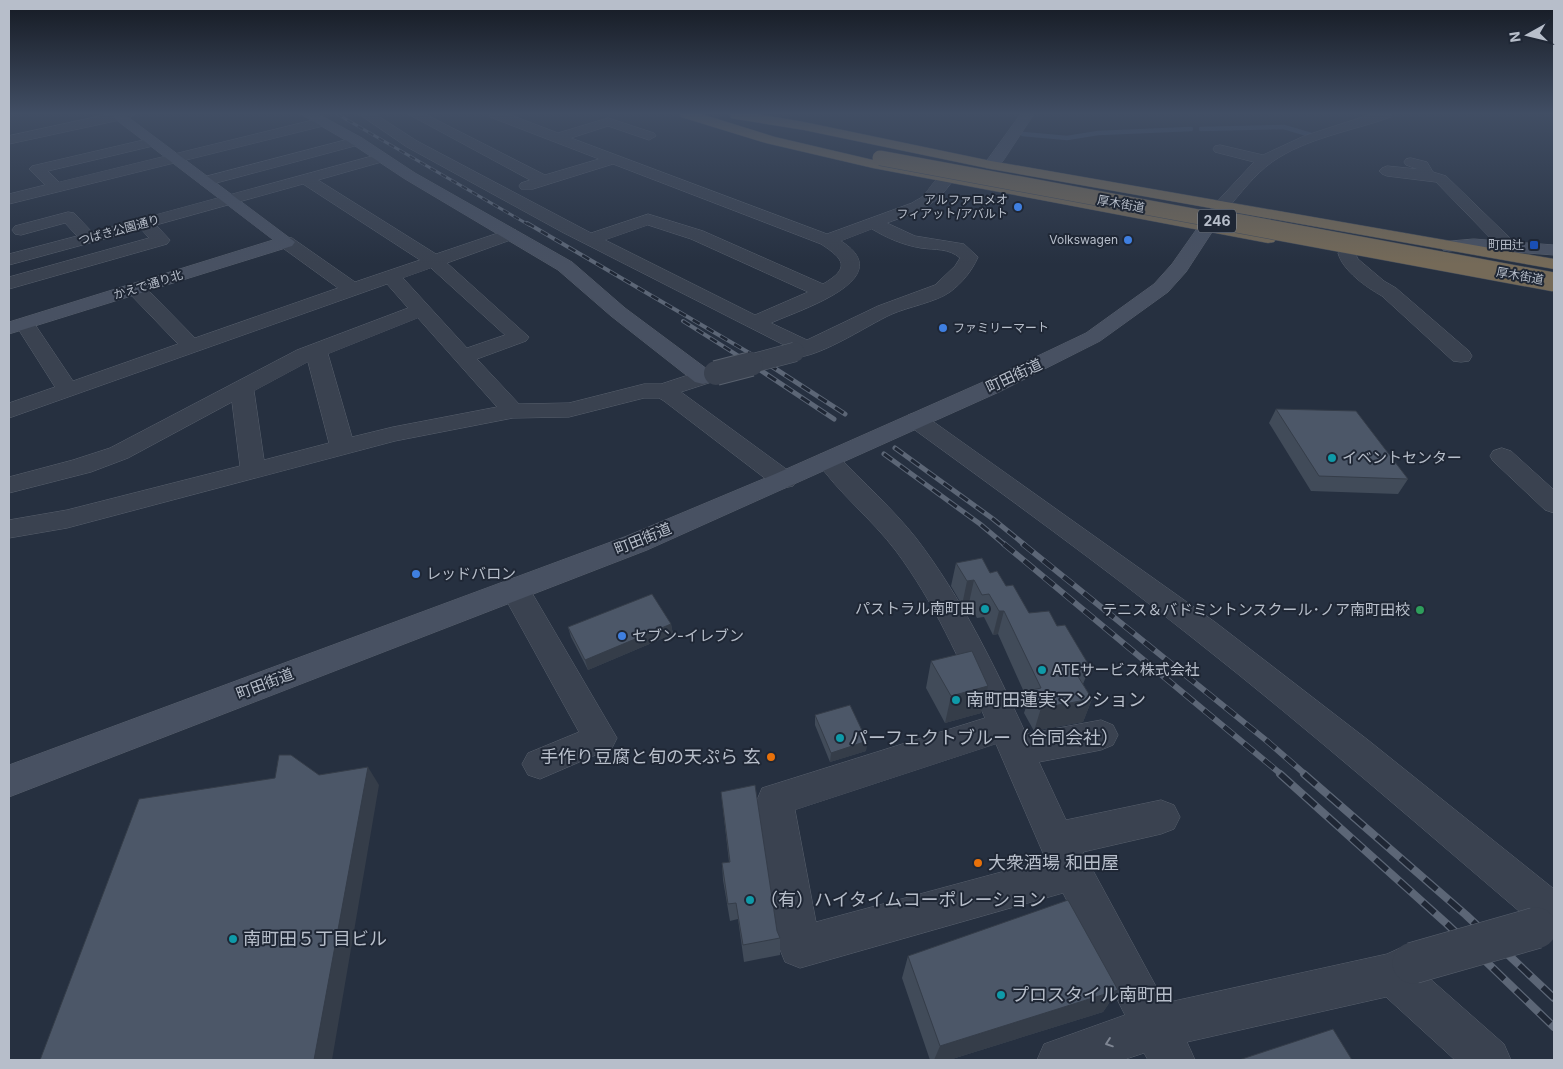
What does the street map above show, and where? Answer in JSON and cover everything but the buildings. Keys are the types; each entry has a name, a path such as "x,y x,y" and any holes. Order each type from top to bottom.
{"highway":[{"path":"878,164 992,188 1449,246 1554,264"},
{"name":"厚木街道","path":"931,164 1554,282"},
{"name":"厚木街道","path":"935,164 1554,272"},
{"path":"986,164 1213,216 1348,253 1554,291"},
{"path":"991,165 981,177 985,184 992,188"}],"street":[{"path":"55,188 37,169 59,164"},
{"path":"9,199 151,164"},
{"path":"182,164 353,290"},
{"path":"205,181 270,164"},
{"name":"つばき公園通り","path":"9,260 358,164"},
{"path":"390,164 565,266 618,312 709,375"},
{"path":"449,164 590,239 756,322 800,350"},
{"path":"511,164 544,181"},
{"path":"504,194 601,164"},
{"path":"624,164 827,240 846,251 851,259 852,269 847,278 824,292 756,322"},
{"path":"1213,216 1242,182 1262,164"},
{"path":"1418,164 1422,165 1508,246"},
{"path":"1388,171 1459,180"},
{"path":"306,178 434,261 519,337 464,356"},
{"path":"827,240 904,213 928,200 946,179"},
{"name":"町田街道","path":"9,781 637,543 784,480 1053,357 1093,337 1115,323 1161,288 1180,268 1213,216"},
{"path":"21,230 68,217 88,238"},
{"path":"590,239 648,219 697,235 824,292"},
{"path":"9,283 161,240 145,223"},
{"path":"9,528 67,519 393,434 512,411 569,410 644,392 664,391 709,375 800,350 825,341 885,310 942,289 963,269 969,257 963,249 950,245 914,242 894,235 874,224"},
{"path":"9,411 510,234"},
{"name":"かえで通り北","path":"17,326 286,242"},
{"path":"1449,246 1474,244 1554,251"},
{"path":"1554,251 1546,254 1554,264"},
{"path":"1348,253 1349,260 1377,286 1389,292 1461,356"},
{"path":"391,277 512,411"},
{"path":"136,289 192,347"},
{"path":"9,485 82,466 118,453 316,350 421,310"},
{"path":"17,326 68,390"},
{"path":"316,350 342,447"},
{"path":"242,388 253,470"},
{"path":"664,391 784,480"},
{"path":"916,420 1190,619 1321,722 1548,922"},
{"path":"1502,456 1554,504"},
{"path":"828,460 887,522 928,576 970,647 1064,856 1163,1044"},
{"path":"515,589 600,738 540,764"},
{"path":"1101,735 1012,739 775,800 800,947 1064,856 1161,817"},
{"path":"1060,1060 1163,1044 1548,922"},
{"path":"1403,968 1488,1060"}],"railway":[{"path":"423,164 529,225"},
{"path":"527,223 770,365"},
{"path":"683,321 753,365"},
{"path":"751,364 834,419"},
{"path":"768,364 845,414"},
{"path":"895,448 993,519 1025,545"},
{"path":"884,454 980,524 1005,545"},
{"path":"1004,544 1282,775"},
{"path":"1023,544 1267,741 1306,775"},
{"path":"1280,774 1447,924 1554,1027"},
{"path":"1304,774 1466,915 1554,998"}],"place":[{"name":"アルファロメオ フィアット/アバルト","path":"1018,207"},
{"name":"Volkswagen","path":"1128,240"},
{"name":"町田辻","path":"1534,245"},
{"name":"ファミリーマート","path":"943,328"},
{"name":"イベントセンター","path":"1332,458"},
{"name":"レッドバロン","path":"416,574"},
{"name":"パストラル南町田","path":"985,609"},
{"name":"テニス＆バドミントンスクール･ノア南町田校","path":"1420,610"},
{"name":"セブン-イレブン","path":"622,636"},
{"name":"ATEサービス株式会社","path":"1042,670"},
{"name":"南町田蓮実マンション","path":"956,700"},
{"name":"パーフェクトブルー（合同会社）","path":"840,738"},
{"name":"手作り豆腐と旬の天ぷら 玄","path":"771,757"},
{"name":"大衆酒場 和田屋","path":"978,863"},
{"name":"（有）ハイタイムコーポレーション","path":"750,900"},
{"name":"南町田５丁目ビル","path":"233,939"},
{"name":"プロスタイル南町田","path":"1001,995"}]}
